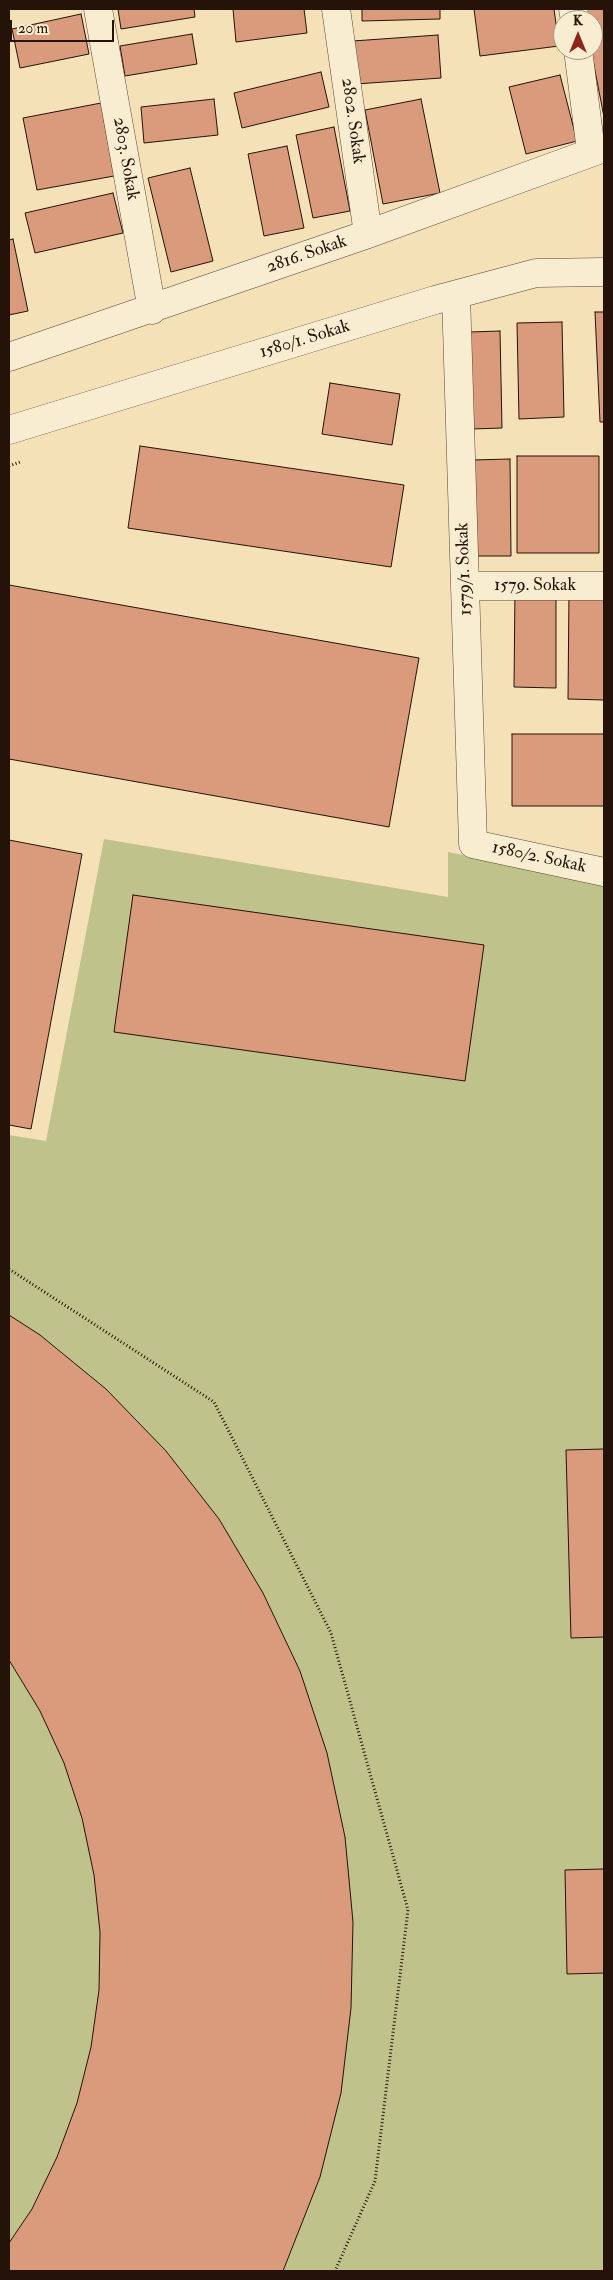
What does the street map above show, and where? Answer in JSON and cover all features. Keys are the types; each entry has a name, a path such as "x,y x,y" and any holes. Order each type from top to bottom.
{"street":[{"name":"2803. Sokak","path":"98,9 152,310"},
{"name":"2802. Sokak","path":"336,9 368,234"},
{"path":"580,60 598,150"},
{"name":"2816. Sokak","path":"9,357 152,310 598,150"},
{"name":"1580/1. Sokak","path":"9,430 456,295 536,273 604,272"},
{"name":"1579/1. Sokak","path":"456,295 473,844"},
{"name":"1579. Sokak","path":"466,586 604,586"},
{"name":"1580/2. Sokak","path":"473,844 604,872"}],"path":[{"path":"9,466 28,460"},
{"path":"9,1269 214,1402 331,1633 408,1910 375,2181 335,2271"}],"green space":[{"path":"104,839 448,897 448,852 604,884 604,2271 9,2271 9,1135 46,1141"}],"building":[{"path":"118,9 194,9 195,17 121,29"},
{"path":"233,9 304,9 307,33 236,42"},
{"path":"362,9 440,9 440,19 362,21"},
{"path":"474,9 554,9 553,47 480,56"},
{"path":"604,9 604,117 593,60 603,60 603,10 582,10"},
{"path":"81,14 89,54 20,68 12,29"},
{"path":"192,34 197,64 125,76 120,46"},
{"path":"438,35 441,78 356,84 353,41"},
{"path":"321,72 329,107 242,128 234,93"},
{"path":"560,75 577,141 526,154 509,87"},
{"path":"214,99 218,135 144,143 141,107"},
{"path":"421,99 440,193 383,204 365,110"},
{"path":"101,103 114,176 37,190 23,118"},
{"path":"334,127 350,211 313,218 296,135"},
{"path":"287,146 304,228 264,236 248,154"},
{"path":"190,168 213,261 171,272 148,178"},
{"path":"113,193 123,233 35,253 25,213"},
{"path":"13,239 28,311 9,315 9,240"},
{"path":"595,312 604,312 604,422 600,422"},
{"path":"562,322 564,417 519,419 517,323"},
{"path":"500,331 502,428 472,429 470,332"},
{"path":"330,383 400,394 392,445 322,434"},
{"path":"140,446 404,485 391,567 128,528"},
{"path":"517,456 599,456 599,553 517,553"},
{"path":"510,459 511,556 472,556 472,460"},
{"path":"9,585 419,658 389,827 9,759"},
{"path":"515,588 556,589 556,688 514,687"},
{"path":"569,591 604,592 604,700 568,699"},
{"path":"512,734 604,734 604,806 512,806"},
{"path":"9,840 82,854 31,1129 9,1125"},
{"path":"133,895 484,945 465,1081 114,1032"},
{"path":"9,1315 40,1335 106,1389 166,1451 219,1519 263,1593 300,1671 327,1753 345,1837 353,1922 351,2008 341,2093 320,2177 283,2271 9,2271 9,2243 32,2209 57,2157 77,2103 91,2047 99,1990 100,1932 94,1875 82,1818 64,1763 40,1711 9,1660"},
{"path":"604,1449 604,1637 571,1638 566,1450"},
{"path":"604,1869 604,1973 567,1974 565,1870"}]}
